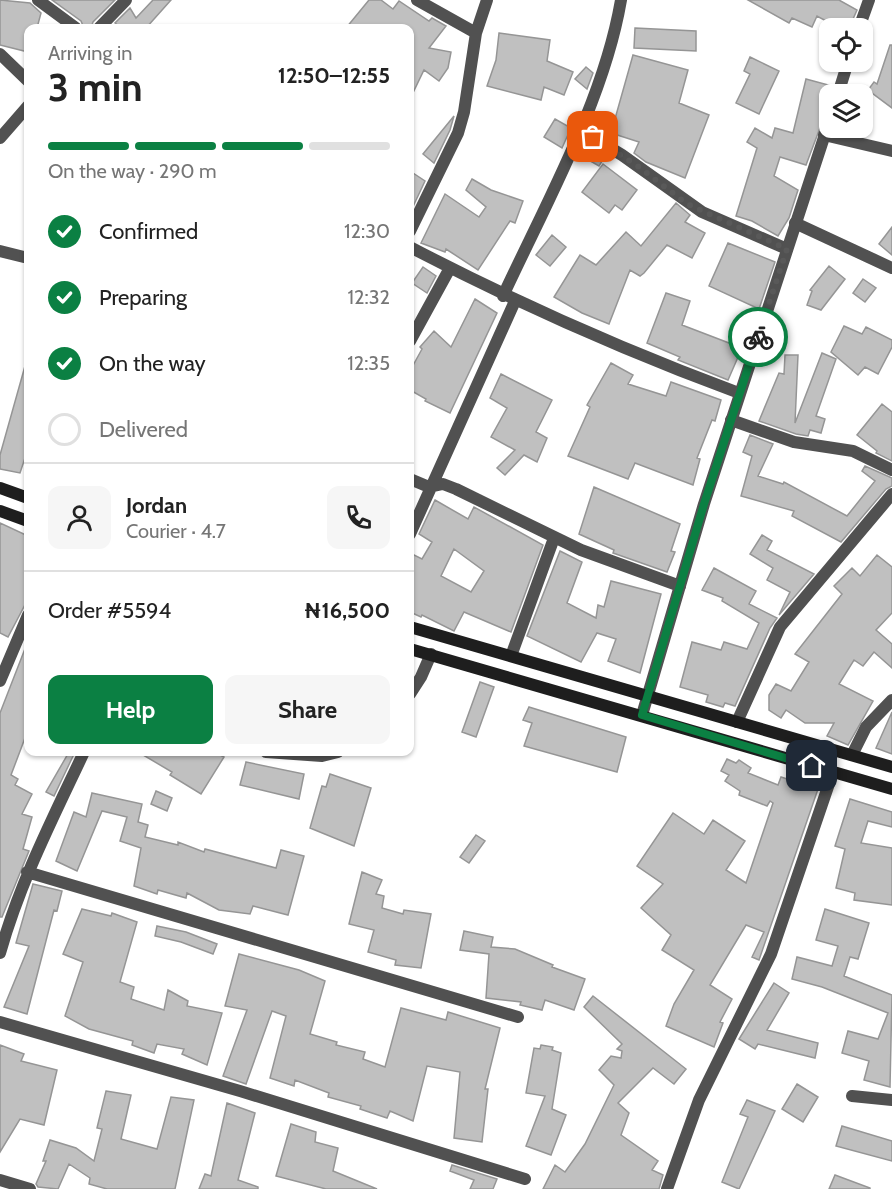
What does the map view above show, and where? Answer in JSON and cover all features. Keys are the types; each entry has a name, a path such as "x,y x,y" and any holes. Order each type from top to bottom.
{"main road":[{"path":"0,488 24,497"},
{"path":"0,511 24,520"},
{"path":"414,628 892,767"},
{"path":"414,650 892,789"}],"street":[{"path":"38,0 70,24"},
{"path":"103,24 126,0"},
{"path":"417,0 476,33"},
{"path":"414,223 458,133 464,112 476,33 487,0"},
{"path":"414,524 579,129 597,92 610,50 621,0"},
{"path":"861,18 865,1"},
{"path":"0,54 24,77"},
{"path":"0,138 24,111"},
{"path":"579,129 639,167 687,204 787,249"},
{"path":"642,715 739,393 823,138"},
{"path":"837,138 892,151"},
{"path":"795,223 892,268"},
{"path":"414,249 509,298 630,351 739,393"},
{"path":"0,251 24,257"},
{"path":"414,334 450,268"},
{"path":"731,420 794,442 854,451 892,470"},
{"path":"414,481 429,487 443,484 456,489 554,538 680,586"},
{"path":"737,722 771,645 789,614 892,494"},
{"path":"511,656 554,538"},
{"path":"0,681 5,655 24,622"},
{"path":"414,688 422,677 431,654"},
{"path":"852,755 866,727 892,700"},
{"path":"0,953 14,903 82,756"},
{"path":"667,1189 699,1100 771,954 833,772"},
{"path":"27,872 518,1017"},
{"path":"0,1022 240,1091 525,1179"},
{"path":"852,1096 892,1100"},
{"path":"0,1180 30,1189"}],"building":[{"path":"0,0 30,3 41,13 38,24 24,24 24,51 0,45"},
{"path":"52,0 115,0 92,24 82,24"},
{"path":"153,0 171,0 150,24 115,23 130,8 136,18"},
{"path":"369,0 381,0 393,9 399,1 429,21 432,18 446,26 429,48 451,52 448,68 439,81 424,70 414,91 414,24 349,24"},
{"path":"748,0 839,0 857,10 853,18 817,16 812,27 792,18 789,23"},
{"path":"635,28 696,31 696,51 634,48"},
{"path":"499,33 550,40 547,61 573,72 564,95 544,87 541,100 487,86 496,60"},
{"path":"890,45 892,45 892,108 873,94 872,84 874,82 877,84"},
{"path":"633,55 688,70 679,103 709,115 685,178 646,162 634,153 639,142 611,133"},
{"path":"750,57 779,71 759,114 736,103 750,74 744,71"},
{"path":"586,67 593,73 587,89 575,79"},
{"path":"806,79 825,84 819,84 819,131 806,165 780,157 774,176 798,190 789,218 778,236 752,221 736,216 757,148 747,142 755,128 772,138 775,128 793,133"},
{"path":"454,116 450,130 434,163 423,154"},
{"path":"555,119 571,128 562,148 544,137"},
{"path":"592,146 606,155 599,166 585,158"},
{"path":"603,164 637,190 622,210 615,205 609,213 582,192"},
{"path":"414,174 425,181 414,204"},
{"path":"472,179 491,190 523,201 515,223 510,221 478,270 446,249 445,252 421,243 445,194 479,217 486,207 466,190"},
{"path":"676,203 690,215 685,222 705,233 692,258 667,245 640,276 630,270 609,324 582,313 554,297 580,255 596,265 626,232 641,246"},
{"path":"892,227 892,255 879,244"},
{"path":"552,235 566,247 550,266 536,255"},
{"path":"728,243 775,262 759,309 709,286"},
{"path":"829,266 845,279 821,310 807,305 812,291 810,290"},
{"path":"423,267 436,276 427,293 414,284 414,280"},
{"path":"863,279 876,288 865,302 853,293"},
{"path":"666,293 690,301 682,325 742,348 728,380 678,360 680,357 647,343"},
{"path":"475,299 497,313 450,413 425,401 426,399 414,392 414,364 422,349 420,347 434,331 451,347"},
{"path":"844,326 862,334 866,327 892,340 892,347 878,374 865,367 858,375 831,352"},
{"path":"822,353 836,359 816,416 825,419 821,433 810,430 808,436 796,434 759,421 779,373 784,374 785,355 798,355 795,423"},
{"path":"611,363 633,375 628,384 666,396 671,382 721,400 715,421 712,420 697,458 700,459 693,485 635,463 628,479 568,456 590,407 587,405"},
{"path":"24,370 24,461 20,473 0,469 0,455"},
{"path":"501,374 552,400 536,432 547,438 537,462 524,455 505,475 497,468 515,450 491,437 507,408 490,398"},
{"path":"882,404 892,412 892,461 876,453 877,451 857,435"},
{"path":"750,435 773,444 758,476 783,484 784,482 847,516 875,481 862,471 865,466 892,478 892,486 886,489 841,542 792,516 794,511 741,496 752,456 743,452"},
{"path":"594,487 680,524 671,551 675,552 667,572 613,553 614,550 579,534"},
{"path":"435,500 468,519 474,507 543,545 511,632 464,612 454,631 422,615 421,617 414,614 414,555 422,559 432,542 419,534","holes":["454,549 484,571 471,592 441,576"]},
{"path":"0,523 24,534 24,607 8,637 0,633"},
{"path":"762,535 772,541 767,550 814,574 779,615 790,592 767,580 773,568 750,554"},
{"path":"560,551 582,562 567,603 596,618 598,605 604,607 611,581 661,594 640,673 608,661 616,639 597,633 581,662 527,636"},
{"path":"877,555 892,567 892,613 876,630 892,644 892,668 874,652 863,666 854,660 839,684 873,701 848,745 827,736 834,723 805,723 786,710 781,718 769,710 769,695 776,684 791,691 809,662 795,654 842,594 834,586 852,568 860,576"},
{"path":"714,568 756,591 749,604 777,618 770,628 735,706 725,703 723,707 706,702 708,695 680,687 692,642 721,650 724,642 747,649 759,623 722,601 723,598 702,590"},
{"path":"24,651 24,741 11,775 18,779 15,785 32,794 22,814 32,817 23,849 29,851 2,917 0,917 0,713"},
{"path":"480,682 494,687 476,737 462,732"},
{"path":"529,707 626,737 617,772 524,746 532,723 523,720"},
{"path":"892,712 892,754 876,748"},
{"path":"67,756 73,756 54,796 46,792"},
{"path":"145,756 224,757 201,794 170,775 172,772"},
{"path":"727,759 736,763 739,760 751,768 748,773 778,785 781,777 818,789 759,960 752,957 764,932 746,925 710,985 732,999 720,1022 723,1023 714,1047 666,1026 674,1004 694,970 662,950 671,935 641,908 663,884 637,866 673,813 704,834 713,820 745,841 726,870 746,883 773,803 770,801 767,806 739,795 740,791 725,781 729,775 721,771"},
{"path":"246,762 304,774 299,799 240,785"},
{"path":"330,774 371,788 354,846 310,828 322,786 326,787"},
{"path":"156,791 172,798 167,811 151,804"},
{"path":"92,793 142,804 138,822 148,825 145,837 178,845 178,842 204,852 205,849 276,868 281,850 304,856 288,915 253,906 250,914 219,910 187,893 186,898 158,890 157,894 134,886 141,848 120,841 127,817 102,811 77,871 56,861 74,812 86,817"},
{"path":"850,799 892,812 892,827 868,821 861,843 892,848 892,905 854,900 855,893 836,888 845,849 835,846"},
{"path":"476,835 485,841 469,863 460,857"},
{"path":"362,872 382,880 376,894 384,896 382,908 403,914 404,910 431,914 421,968 395,965 396,960 368,952 374,930 349,924"},
{"path":"33,884 62,891 57,911 54,910 27,1014 4,1007 29,946 16,943"},
{"path":"82,909 111,916 112,913 137,922 120,982 134,987 131,999 164,1010 168,990 188,1001 187,1006 222,1013 207,1065 182,1054 184,1049 157,1044 154,1053 132,1045 133,1041 89,1029 65,1016 83,962 63,954"},
{"path":"825,909 869,923 858,959 850,957 844,976 892,995 890,1087 864,1080 869,1061 842,1053 848,1031 878,1039 888,1013 822,987 792,979 797,957 832,966 838,946 816,940"},
{"path":"157,926 186,932 217,944 213,954 181,942 155,936"},
{"path":"464,931 493,937 491,947 515,949 553,965 552,967 585,979 574,1010 545,1000 542,1010 520,1005 521,1002 486,998 489,954 460,950"},
{"path":"239,954 299,970 325,981 310,1034 337,1042 336,1045 365,1052 363,1059 385,1067 401,1008 446,1020 448,1012 500,1028 485,1089 488,1089 482,1142 454,1138 460,1072 427,1066 413,1121 390,1111 387,1118 360,1109 361,1106 328,1097 329,1093 295,1080 294,1086 270,1078 286,1016 272,1011 246,1084 223,1076 247,1010 225,1006"},
{"path":"774,983 789,993 767,1030 818,1043 815,1058 758,1044 755,1049 739,1039"},
{"path":"593,996 686,1069 674,1084 653,1068 618,1103 629,1113 621,1135 658,1161 652,1170 663,1175 659,1189 543,1189 555,1165 565,1172 585,1144 614,1085 599,1070 611,1056 621,1058 622,1051 617,1049 622,1044 584,1007"},
{"path":"0,1045 24,1054 21,1061 57,1070 44,1125 20,1119 0,1152"},
{"path":"541,1045 553,1047 552,1050 561,1053 552,1109 566,1115 551,1155 526,1146 545,1096 526,1093 534,1048 540,1049"},
{"path":"797,1084 818,1097 803,1122 782,1109"},
{"path":"106,1091 131,1095 121,1139 157,1149 171,1097 194,1100 175,1189 107,1189 89,1184 90,1178 69,1164 58,1189 38,1187 36,1184 46,1161 43,1161 50,1140 76,1148 94,1161 102,1129 97,1128"},
{"path":"747,1100 775,1111 739,1189 722,1182 748,1117 740,1114"},
{"path":"227,1103 255,1113 238,1180 258,1187 258,1189 199,1189 205,1174 211,1176"},
{"path":"291,1124 316,1132 315,1142 338,1148 333,1171 377,1189 326,1189 276,1176"},
{"path":"842,1126 892,1141 892,1161 836,1146"},
{"path":"452,1165 497,1179 493,1189 470,1189 474,1180 450,1171"},
{"path":"835,1175 870,1188 870,1189 829,1189"}],"way so far":[{"path":"593,137 639,167 687,204 787,249 758,337"}],"route":[{"path":"758,337 704,504 642,715 812,766"}]}
